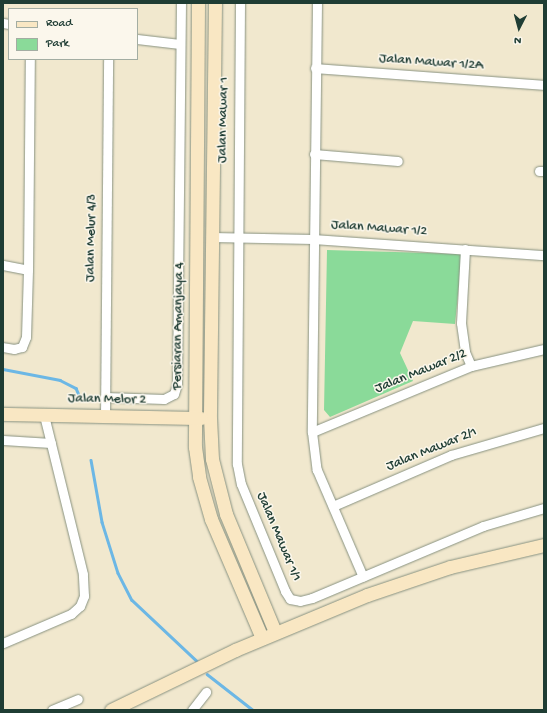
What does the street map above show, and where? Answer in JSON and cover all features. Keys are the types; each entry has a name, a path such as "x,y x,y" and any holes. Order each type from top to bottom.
{"street":[{"path":"105,396 164,399 174,394 177,384 180,3"},
{"name":"Persiaran Amanjaya 4","path":"198,3 194,418 199,477 211,519 262,638"},
{"path":"215,3 210,418 212,458 226,514 275,632"},
{"name":"Jalan Mawar 1","path":"237,237 240,3"},
{"path":"317,3 313,239 312,432 317,470 363,577"},
{"path":"138,39 180,44"},
{"path":"3,347 14,349 22,346 26,337 30,60"},
{"name":"Jalan Melur 4/3","path":"105,417 108,60"},
{"name":"Jalan Mawar 1/2A","path":"315,68 544,85"},
{"path":"314,154 398,161"},
{"name":"Jalan Mawar 1/2","path":"212,237 313,239 544,255"},
{"name":"Jalan Mawar 1/1","path":"237,237 237,448 240,484 284,591 290,599 300,601 312,598 483,526 544,508"},
{"path":"465,249 461,323 465,352 471,366"},
{"path":"3,265 28,270"},
{"name":"Jalan Mawar 2/2","path":"312,432 471,366 544,349"},
{"name":"Jalan Melor 2","path":"3,414 210,418"},
{"path":"3,643 71,614 80,606 84,596 83,574 44,415"},
{"name":"Jalan Mawar 2/1","path":"333,506 451,456 544,428"},
{"path":"3,440 51,443"},
{"path":"111,710 190,671 275,632 423,575 544,545"},
{"path":"192,710 206,692"},
{"path":"52,710 78,699"}],"green space":[{"path":"327,250 462,254 455,324 413,321 400,353 413,381 330,417 324,410"}],"waterway":[{"path":"3,369 60,380 76,388 79,395"},
{"path":"91,460 102,522 118,573 132,600 198,662"},
{"path":"207,674 253,710"}]}
